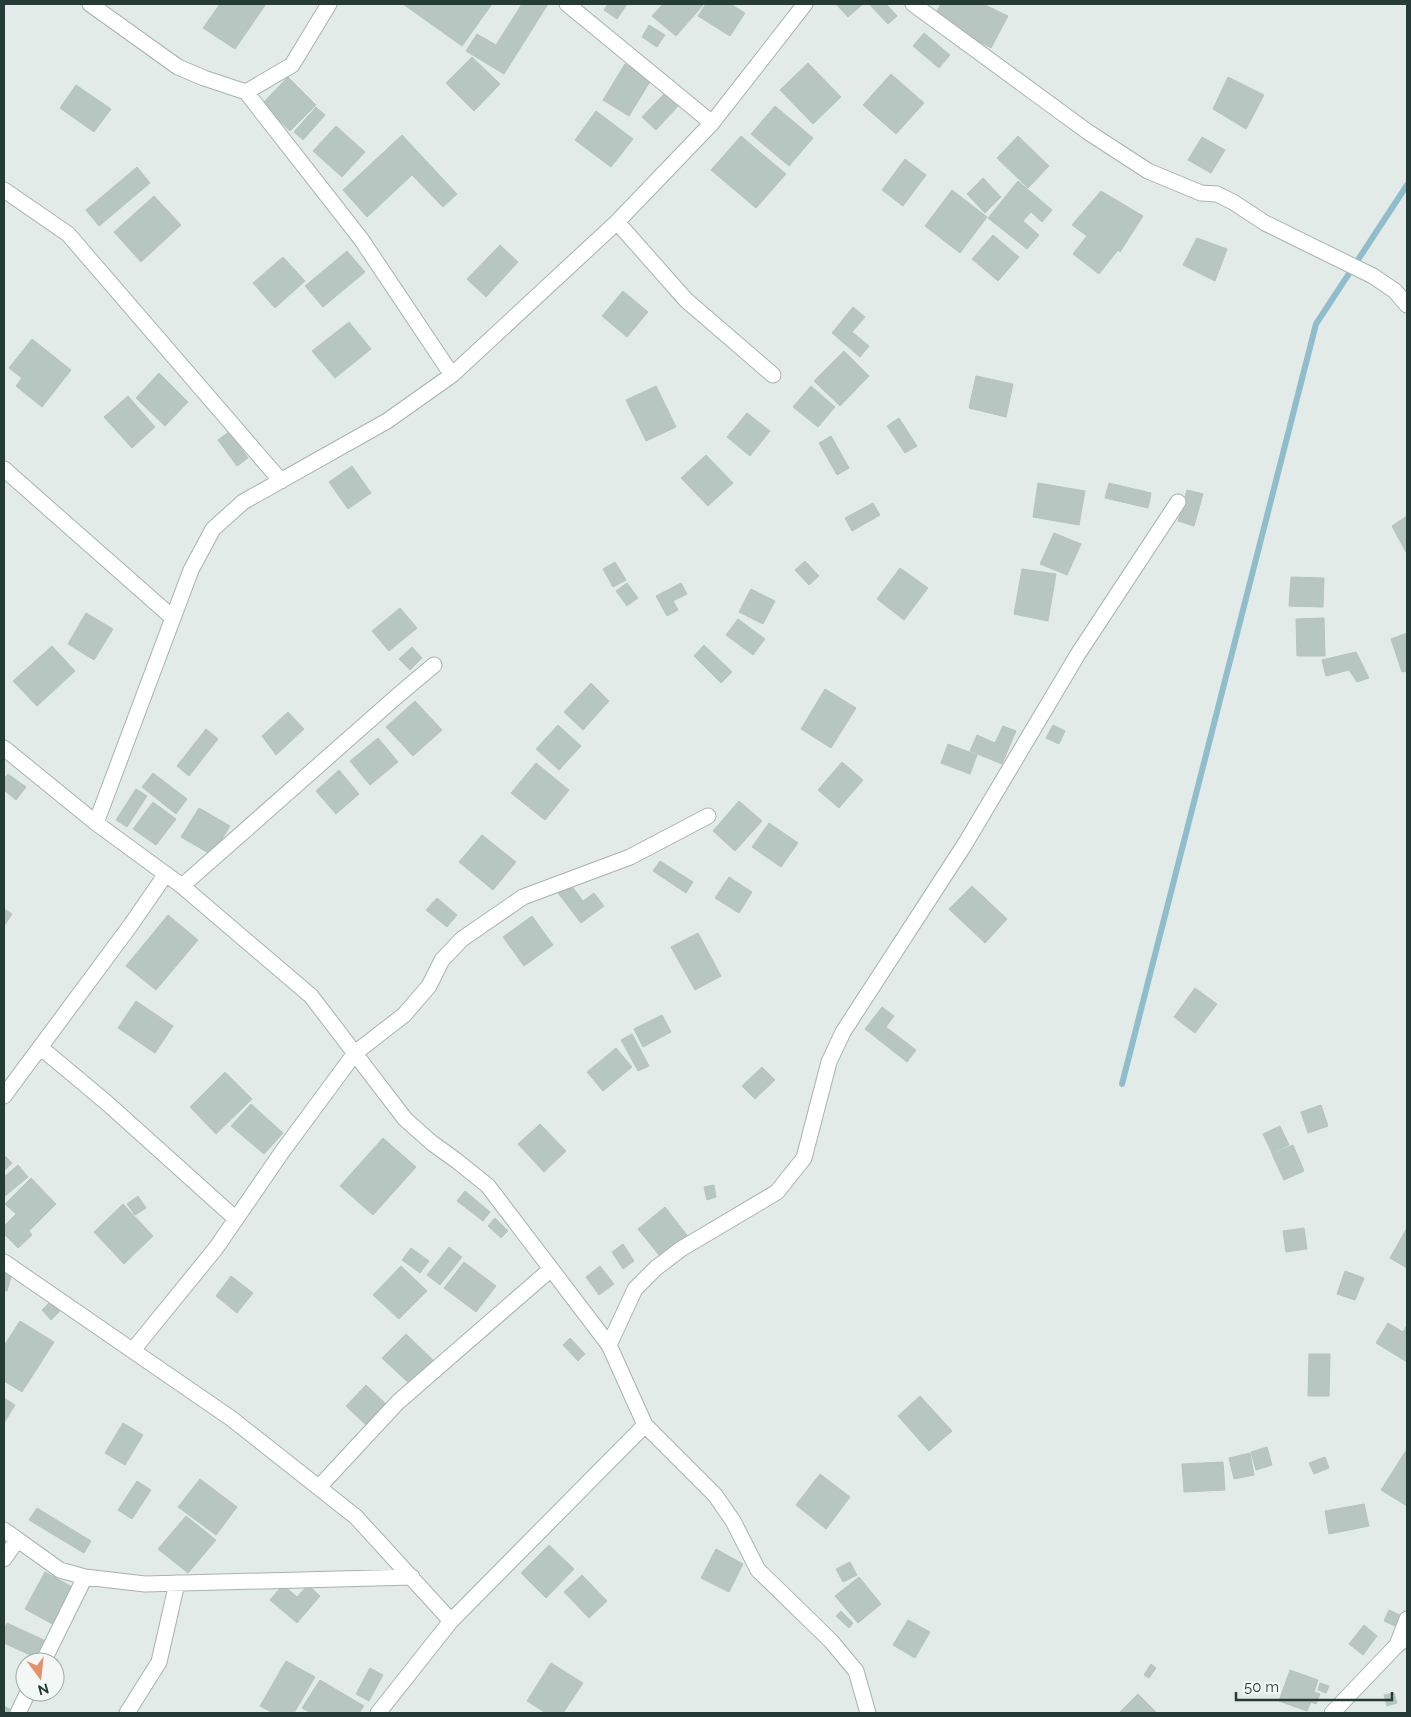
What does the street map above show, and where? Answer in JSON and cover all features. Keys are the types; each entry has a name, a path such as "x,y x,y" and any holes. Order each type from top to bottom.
{"street":[{"path":"90,4 178,67 246,92 361,238 452,376"},
{"path":"246,92 292,65 329,4"},
{"path":"567,4 712,123"},
{"path":"96,823 191,570 213,529 243,502 387,421 452,376 617,222 712,123 805,4"},
{"path":"913,4 1088,132 1148,171 1202,193 1217,194 1234,202 1265,223 1373,276 1395,291 1407,305"},
{"path":"4,190 68,234 281,481"},
{"path":"617,222 686,300 773,375"},
{"path":"4,469 172,618"},
{"path":"609,1345 635,1289 656,1268 681,1249 777,1192 804,1158 829,1062 843,1032 965,844 1078,654 1178,502"},
{"path":"182,886 396,696 434,665"},
{"path":"4,748 96,823 182,886 311,996 405,1119 432,1143 488,1186 609,1345 645,1425 715,1495 733,1521 758,1570 831,1641 856,1671 868,1713"},
{"path":"133,1350 216,1248 282,1152 355,1053 404,1015 429,986 442,960 462,939 523,897 630,858 708,816"},
{"path":"4,1096 130,926 166,874"},
{"path":"40,1047 107,1103 236,1219"},
{"path":"4,1262 232,1419 356,1516 452,1621"},
{"path":"319,1487 398,1402 551,1269"},
{"path":"378,1713 452,1621 645,1425"},
{"path":"4,1530 60,1570 85,1577 145,1584 412,1578"},
{"path":"4,1559 17,1540"},
{"path":"48,1652 85,1577"},
{"path":"127,1713 159,1662 177,1583"},
{"path":"1332,1713 1402,1641 1407,1619"}],"building":[{"path":"220,4 266,4 235,49 203,28"},
{"path":"403,4 453,4 456,6 457,4 492,4 462,46"},
{"path":"522,4 548,4 504,74 466,51 477,34 496,45"},
{"path":"608,4 627,4 617,19 604,10"},
{"path":"663,4 704,4 676,36 652,16"},
{"path":"706,4 730,4 745,13 730,36 698,16"},
{"path":"836,4 863,4 848,17"},
{"path":"869,4 886,4 897,16 888,24"},
{"path":"941,4 983,4 1008,16 991,48 933,18"},
{"path":"649,25 665,35 657,47 642,37"},
{"path":"924,33 950,55 939,68 913,46"},
{"path":"472,57 500,84 474,111 446,83"},
{"path":"808,63 841,97 813,124 780,90"},
{"path":"625,64 651,80 629,116 603,100"},
{"path":"891,74 924,103 896,134 863,105"},
{"path":"288,77 316,105 290,131 262,104"},
{"path":"1228,77 1264,95 1246,129 1213,109"},
{"path":"76,85 111,109 94,132 60,108"},
{"path":"666,92 679,105 656,130 642,117"},
{"path":"775,106 813,138 789,166 751,134"},
{"path":"316,107 325,115 303,140 294,132"},
{"path":"596,111 633,139 611,167 575,140"},
{"path":"336,126 365,152 342,177 313,151"},
{"path":"402,135 457,194 443,207 412,175 367,217 343,190"},
{"path":"741,136 786,174 756,208 711,170"},
{"path":"1018,136 1049,166 1028,188 997,158"},
{"path":"1202,137 1225,150 1211,173 1188,160"},
{"path":"905,159 926,175 903,206 882,190"},
{"path":"137,167 150,183 99,226 86,210"},
{"path":"983,178 1001,197 985,213 967,194"},
{"path":"1018,181 1052,210 1042,222 1031,212 1023,221 1039,235 1027,249 988,218"},
{"path":"952,190 987,217 960,253 925,226"},
{"path":"1101,191 1143,216 1120,252 1118,250 1099,274 1073,254 1087,236 1072,225"},
{"path":"154,196 181,225 141,262 114,232"},
{"path":"993,235 1019,257 998,281 972,259"},
{"path":"1197,238 1227,249 1215,281 1183,265"},
{"path":"500,245 518,262 486,297 467,279"},
{"path":"347,251 365,272 323,307 305,286"},
{"path":"283,257 305,281 275,308 253,283"},
{"path":"623,291 648,312 627,337 602,316"},
{"path":"853,307 865,317 852,332 869,346 860,357 832,333"},
{"path":"349,322 371,349 335,378 312,351"},
{"path":"32,339 71,370 42,407 16,386 22,378 9,368"},
{"path":"844,351 869,376 840,406 814,381"},
{"path":"159,373 188,402 165,426 136,398"},
{"path":"976,376 1013,384 1006,417 969,408"},
{"path":"656,386 676,427 646,441 626,400"},
{"path":"811,386 835,407 818,427 793,407"},
{"path":"128,396 155,427 132,448 104,417"},
{"path":"747,413 770,431 750,456 727,437"},
{"path":"899,418 917,446 905,453 887,426"},
{"path":"229,432 248,458 237,466 218,440"},
{"path":"831,436 849,468 837,475 819,443"},
{"path":"706,455 733,483 708,506 681,478"},
{"path":"352,466 371,493 348,509 329,482"},
{"path":"1038,483 1085,491 1079,525 1033,517"},
{"path":"1109,483 1151,493 1148,508 1105,498"},
{"path":"1187,490 1203,494 1194,526 1178,521"},
{"path":"873,503 880,515 852,531 845,518"},
{"path":"1407,516 1407,554 1392,526"},
{"path":"1054,533 1081,544 1067,575 1040,564"},
{"path":"805,561 819,576 809,585 795,570"},
{"path":"615,562 626,580 613,587 603,569"},
{"path":"900,568 928,588 904,620 877,599"},
{"path":"1022,569 1056,574 1048,621 1014,614"},
{"path":"1291,577 1324,578 1323,607 1289,606"},
{"path":"627,583 638,598 627,606 616,591"},
{"path":"681,583 687,594 673,601 678,610 667,616 656,596"},
{"path":"751,589 775,601 763,624 739,612"},
{"path":"400,608 417,628 389,651 372,631"},
{"path":"86,613 113,629 94,660 68,644"},
{"path":"1324,618 1325,656 1297,656 1296,619"},
{"path":"738,619 765,639 753,655 726,635"},
{"path":"1407,633 1407,671 1402,672 1391,639"},
{"path":"704,645 732,672 721,683 694,656"},
{"path":"52,646 75,671 37,706 13,681"},
{"path":"412,647 422,658 410,670 399,659"},
{"path":"1356,652 1369,678 1357,682 1349,670 1326,676 1322,660"},
{"path":"591,683 609,701 583,730 564,712"},
{"path":"825,689 856,708 831,748 801,729"},
{"path":"415,701 442,730 413,756 386,727"},
{"path":"288,712 304,729 276,755 262,736"},
{"path":"558,725 581,746 559,770 536,749"},
{"path":"1053,725 1065,731 1059,744 1046,738"},
{"path":"1003,726 1016,731 1002,764 970,751 977,735 995,743"},
{"path":"206,729 218,739 189,776 177,766"},
{"path":"378,738 398,762 370,785 350,761"},
{"path":"948,744 977,755 970,774 941,763"},
{"path":"842,762 863,780 839,808 818,790"},
{"path":"536,763 569,790 545,820 511,793"},
{"path":"339,770 359,794 336,814 316,791"},
{"path":"153,773 187,799 176,814 142,787"},
{"path":"8,774 26,787 16,800 4,790 4,779"},
{"path":"136,789 147,796 127,827 116,820"},
{"path":"739,801 762,821 735,851 713,831"},
{"path":"153,802 176,819 156,845 133,829"},
{"path":"199,808 230,826 212,855 181,837"},
{"path":"769,823 798,843 781,867 752,847"},
{"path":"482,835 516,862 493,890 459,862"},
{"path":"660,861 693,882 686,893 653,871"},
{"path":"729,877 752,892 739,913 715,898"},
{"path":"570,884 583,901 594,893 604,906 581,923 558,893"},
{"path":"972,886 1007,919 985,943 949,909"},
{"path":"437,898 457,915 447,927 426,910"},
{"path":"4,909 12,914 4,926"},
{"path":"168,915 198,940 156,990 126,966"},
{"path":"532,916 553,945 524,966 503,937"},
{"path":"698,933 721,976 695,990 671,947"},
{"path":"1195,988 1217,1004 1195,1033 1174,1017"},
{"path":"136,1001 173,1026 155,1053 118,1028"},
{"path":"882,1007 894,1016 886,1027 916,1050 907,1062 865,1029"},
{"path":"662,1015 671,1032 643,1047 634,1029"},
{"path":"632,1034 649,1066 638,1071 621,1040"},
{"path":"616,1048 632,1067 603,1091 587,1072"},
{"path":"762,1067 775,1080 755,1099 742,1086"},
{"path":"225,1072 252,1099 216,1134 190,1107"},
{"path":"251,1104 283,1133 264,1154 231,1126"},
{"path":"1321,1105 1328,1126 1308,1133 1301,1112"},
{"path":"540,1124 566,1151 544,1172 518,1144"},
{"path":"1280,1126 1289,1145 1272,1153 1263,1134"},
{"path":"383,1138 416,1167 373,1215 340,1186"},
{"path":"1293,1145 1304,1171 1284,1180 1272,1154"},
{"path":"4,1155 12,1163 4,1171"},
{"path":"18,1165 28,1177 5,1196 4,1177"},
{"path":"31,1178 56,1204 29,1231 32,1235 18,1248 4,1234 4,1226 16,1214 5,1204"},
{"path":"714,1185 716,1197 707,1200 704,1187"},
{"path":"465,1191 490,1212 483,1221 457,1201"},
{"path":"138,1196 146,1208 135,1215 127,1204"},
{"path":"123,1204 153,1236 124,1264 94,1232"},
{"path":"665,1207 690,1239 663,1260 638,1229"},
{"path":"495,1218 508,1231 501,1238 488,1226"},
{"path":"1304,1228 1307,1249 1286,1252 1283,1231"},
{"path":"1407,1228 1407,1268 1390,1258"},
{"path":"623,1244 634,1261 623,1269 612,1252"},
{"path":"449,1247 462,1257 440,1285 427,1275"},
{"path":"411,1248 429,1261 420,1273 402,1260"},
{"path":"464,1262 496,1286 476,1312 444,1288"},
{"path":"401,1266 427,1291 399,1319 373,1295"},
{"path":"600,1266 614,1284 599,1295 586,1277"},
{"path":"4,1271 12,1273 7,1291 4,1290"},
{"path":"1345,1271 1364,1278 1355,1300 1337,1294"},
{"path":"231,1276 253,1293 237,1313 216,1296"},
{"path":"52,1300 62,1309 51,1320 42,1310"},
{"path":"20,1321 54,1342 22,1392 4,1381 4,1346"},
{"path":"1388,1323 1403,1332 1407,1325 1407,1362 1376,1343"},
{"path":"406,1334 435,1362 412,1386 382,1358"},
{"path":"570,1338 585,1354 578,1361 563,1345"},
{"path":"1309,1354 1330,1354 1329,1396 1308,1396"},
{"path":"366,1385 387,1405 367,1426 346,1406"},
{"path":"920,1396 952,1431 929,1451 898,1416"},
{"path":"4,1398 15,1405 4,1423"},
{"path":"123,1423 143,1435 125,1465 105,1453"},
{"path":"1267,1447 1272,1465 1256,1470 1251,1452"},
{"path":"1407,1449 1407,1506 1381,1490"},
{"path":"1250,1453 1254,1475 1234,1479 1229,1458"},
{"path":"1325,1457 1329,1468 1314,1474 1309,1463"},
{"path":"1223,1462 1225,1490 1184,1492 1182,1464"},
{"path":"820,1474 850,1497 826,1529 796,1505"},
{"path":"200,1479 237,1507 216,1535 178,1507"},
{"path":"137,1481 151,1490 132,1519 118,1510"},
{"path":"1364,1504 1369,1526 1329,1534 1325,1511"},
{"path":"37,1508 91,1541 84,1553 29,1520"},
{"path":"186,1516 216,1540 188,1573 158,1549"},
{"path":"549,1545 574,1569 546,1598 521,1573"},
{"path":"716,1549 743,1564 729,1592 701,1578"},
{"path":"850,1562 857,1575 843,1582 836,1569"},
{"path":"45,1572 76,1589 56,1626 25,1609"},
{"path":"582,1575 607,1601 589,1618 564,1592"},
{"path":"859,1577 881,1604 858,1623 835,1596"},
{"path":"283,1585 297,1597 308,1585 320,1596 297,1623 270,1600"},
{"path":"1389,1610 1400,1615 1395,1626 1384,1621"},
{"path":"841,1611 853,1623 849,1628 836,1616"},
{"path":"908,1620 930,1632 915,1658 893,1645"},
{"path":"7,1623 48,1642 43,1652 24,1652 4,1643 4,1629"},
{"path":"1364,1625 1377,1636 1363,1655 1349,1644"},
{"path":"286,1661 315,1677 294,1713 273,1713 260,1706"},
{"path":"551,1663 583,1683 563,1713 546,1713 527,1701"},
{"path":"1151,1664 1156,1668 1149,1678 1144,1675"},
{"path":"370,1668 383,1675 369,1701 356,1694"},
{"path":"1290,1670 1318,1680 1314,1692 1320,1694 1316,1704 1311,1702 1307,1711 1279,1701"},
{"path":"320,1680 364,1706 359,1713 311,1713 302,1708"},
{"path":"1320,1683 1329,1686 1326,1693 1318,1690"},
{"path":"1394,1693 1397,1703 1387,1706 1384,1695"},
{"path":"1138,1694 1157,1713 1119,1713"},
{"path":"4,1706 13,1711 12,1713 4,1713"}],"waterway":[{"path":"1122,1084 1316,324 1407,185"}]}
